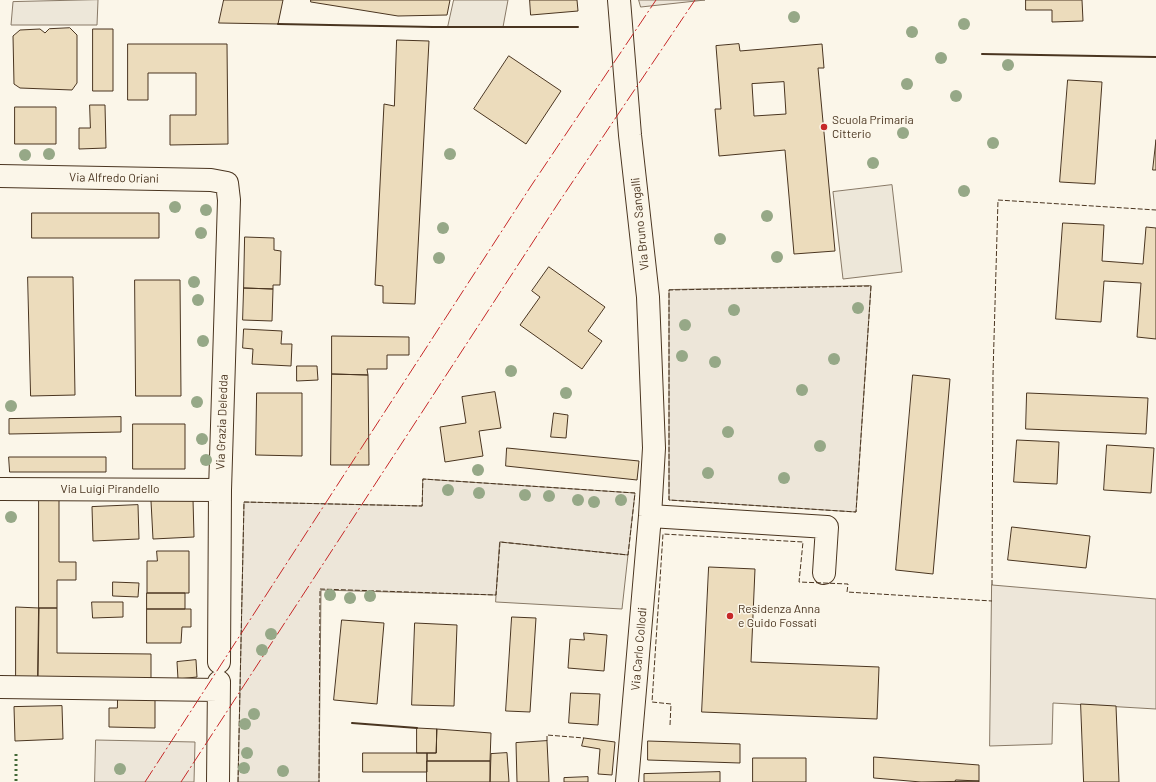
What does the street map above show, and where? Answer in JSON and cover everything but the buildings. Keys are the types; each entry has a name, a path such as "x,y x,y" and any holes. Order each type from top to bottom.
{"street":[{"name":"Via Bruno Sangalli","path":"619,0 630,135 648,297 654,448"},
{"name":"Via Alfredo Oriani","path":"0,176 211,180 227,183"},
{"name":"Via Grazia Deledda","path":"218,782 220,490 229,200 227,183"},
{"name":"Via Carlo Collodi","path":"627,782 650,516 654,448"},
{"name":"Via Luigi Pirandello","path":"0,489 220,490"},
{"path":"650,516 827,527 824,573"},
{"path":"0,687 219,678"}],"shaded area":[{"path":"98,0 97,25 11,25 13,2"},
{"path":"454,0 508,0 503,27 448,27"},
{"path":"639,0 705,0 641,7"},
{"path":"892,185 902,272 843,279 833,192"},
{"path":"871,286 856,512 669,500 669,290"},
{"path":"423,479 635,493 628,555 500,542 496,595 321,590 319,782 238,782 244,502 422,506"},
{"path":"500,542 628,555 622,609 496,602"},
{"path":"992,585 1156,599 1156,709 1053,703 1052,744 990,746"},
{"path":"96,740 195,742 194,782 95,782"}],"hedge":[{"path":"16,754 16,782"}],"fence":[{"path":"992,585 993,374 998,200 1156,210"},
{"path":"871,286 856,512 669,500 669,290 871,286"},
{"path":"238,782 244,502 422,506 423,479 635,493 628,555 500,542 496,595 320,589 319,782"},
{"path":"670,725 671,704 652,702 663,534 803,542 799,582 848,584 847,592 992,601"},
{"path":"547,741 547,735 584,738"}],"wall":[{"path":"278,24 433,27 578,27"},
{"path":"982,54 1156,57"},
{"path":"352,723 417,728"}],"power":[{"path":"145,782 531,186 656,0"},
{"path":"181,782 559,202 695,0"}],"place":[{"name":"Scuola Primaria Citterio","path":"824,127"},
{"name":"Residenza Anna e Guido Fossati","path":"730,616"}]}
